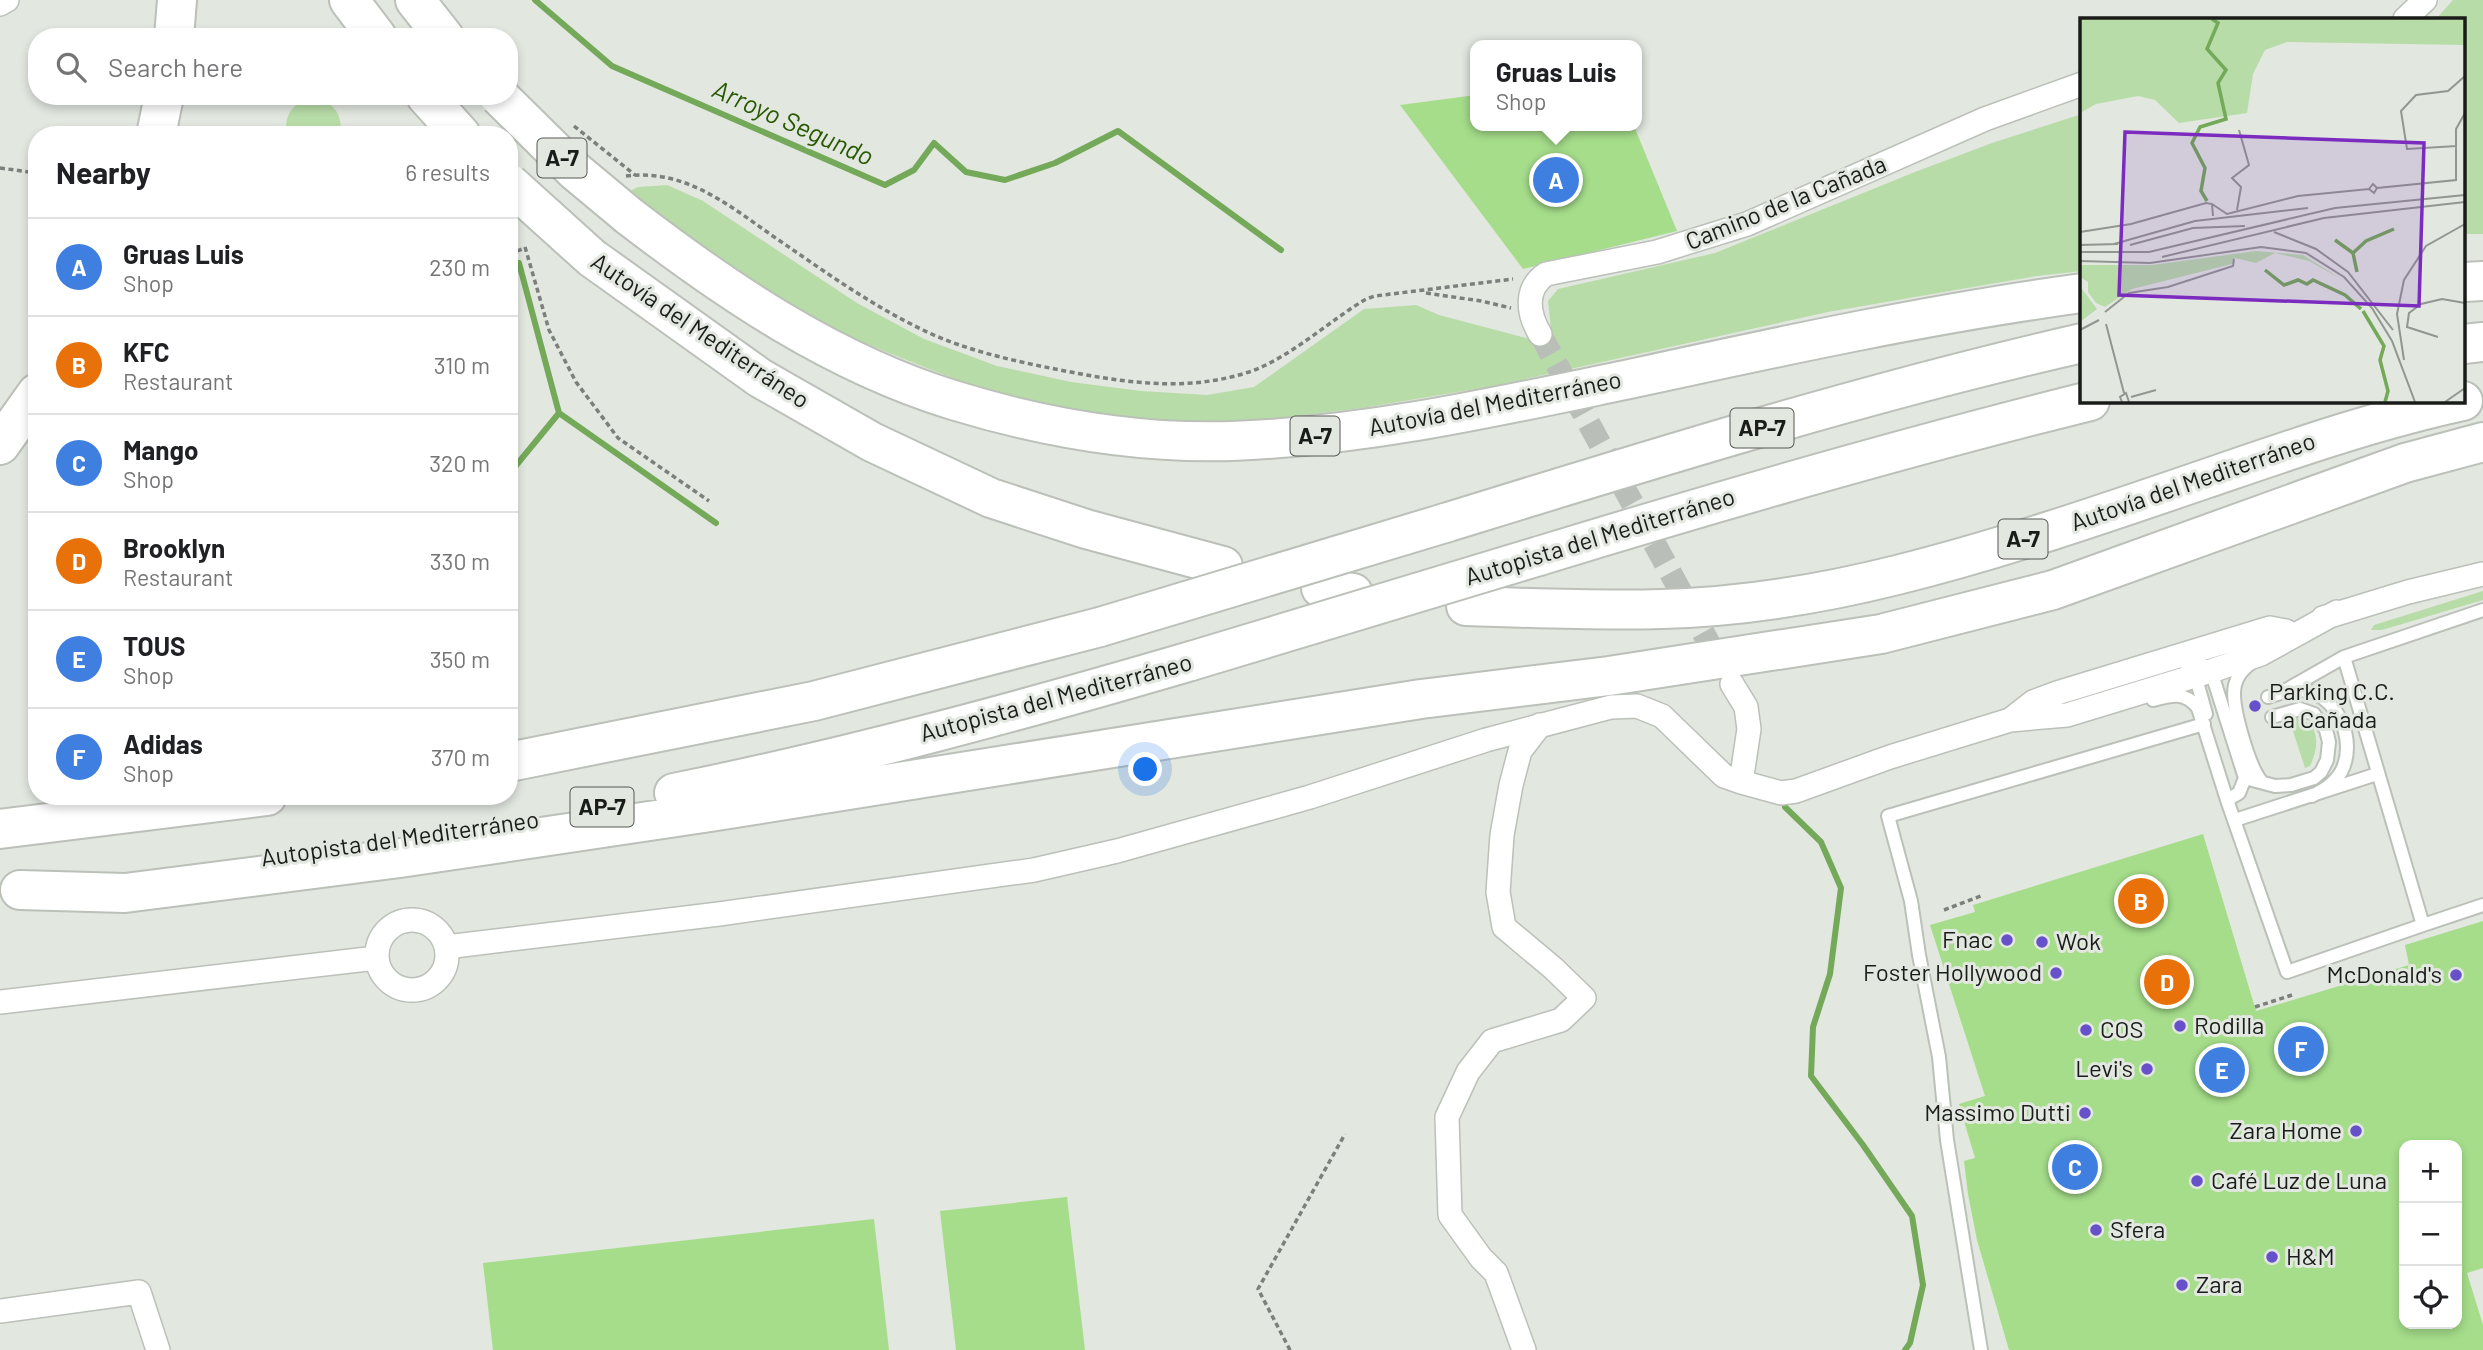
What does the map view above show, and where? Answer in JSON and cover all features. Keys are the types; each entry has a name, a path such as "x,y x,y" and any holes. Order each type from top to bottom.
{"highway":[{"path":"175,28 177,0"},
{"path":"349,0 370,28"},
{"path":"415,0 437,28"},
{"path":"158,126 162,105"},
{"path":"434,105 453,126"},
{"name":"Autovía del Mediterráneo","path":"508,105 575,171 629,216 743,298 814,341 876,370 950,399 1023,419 1090,432 1228,441 1320,435 1396,425 1474,412 1857,332 2080,293"},
{"name":"Autovía del Mediterráneo","path":"518,191 592,258 761,378 872,442 991,498 1086,529 1223,566"},
{"name":"AP-7","path":"518,760 814,701 1100,627 1760,428 1942,377 2080,343"},
{"name":"Autovía del Mediterráneo","path":"2466,400 2483,396"},
{"name":"Autopista del Mediterráneo","path":"10,891 295,855 570,813 725,782 877,747 1034,707 1751,491 1964,432 2086,402"},
{"name":"Autovía del Mediterráneo","path":"1466,606 1571,610 1665,609 1780,599 1896,575 2013,542 2343,432 2459,402"},
{"path":"0,445 28,406"},
{"path":"1571,610 1633,628 1675,627 1754,623 1830,614 1943,595 2036,571 2259,494 2483,431"},
{"path":"10,891 125,893 386,859 724,810 1421,699 1609,676 1881,634 2053,590 2405,463 2483,442"},
{"path":"0,829 194,805"}],"street":[{"path":"0,4 7,0"},
{"path":"2406,18 2425,0"},
{"name":"Camino de la Cañada","path":"1546,274 1657,252 1748,224 1985,118 2080,85"},
{"path":"1538,330 1531,314 1530,299 1535,285 1546,274"},
{"path":"446,947 719,914 1034,870 1117,851 1310,797 1486,740 1611,706 1637,706 1662,716 1724,776 1781,793 1796,791 1890,757 2010,719 2067,715 2200,668 2337,612 2483,574"},
{"path":"2043,717 2085,696 2261,654 2337,612"},
{"path":"2010,719 2033,702 2057,693 2270,628 2286,631"},
{"path":"1732,684 1746,708 1749,729 1741,782"},
{"path":"1524,1350 1496,1273 1481,1258 1450,1215 1447,1117 1468,1072 1492,1041 1561,1020 1584,998 1504,927 1498,892 1502,835 1511,785 1520,751 1540,724"},
{"path":"404,920 420,921 435,929 446,947 446,965 441,974 431,985 411,990 396,987 383,975 376,958 380,939 390,927 404,920"},
{"path":"0,1002 376,958"},
{"path":"0,1311 139,1292 158,1350"}],"lane":[{"path":"2282,693 2322,667 2344,657 2483,610"},
{"path":"2261,654 2245,667 2235,685 2234,700 2255,772 2261,781"},
{"path":"2344,657 2423,925"},
{"path":"2200,668 2206,712 2204,724"},
{"path":"2200,668 2245,778 2239,793 2227,800"},
{"path":"2268,697 2299,690 2318,695 2332,705 2342,722 2346,756 2340,773 2329,787 2312,796"},
{"path":"2067,715 2114,711 2178,695 2187,697 2195,704 2287,972 2483,905"},
{"path":"2245,778 2270,786 2282,786 2314,778 2325,765 2329,751 2326,730 2314,714 2306,710 2292,710 2272,717"},
{"path":"1981,1350 1947,1140 1939,1057 1911,901 1888,816 2204,724"},
{"path":"2236,751 2242,730"},
{"path":"2235,820 2377,774"}],"path":[{"path":"0,168 28,172"},
{"path":"624,177 646,174 668,177 707,192 855,291 926,331 1007,359 1154,385 1188,384 1249,372 1267,364 1366,299 1376,296 1546,274"},
{"path":"518,250 534,240"},
{"path":"525,247 549,330 576,382 618,438 709,501"},
{"path":"1416,292 1506,306 1518,312 1538,330"},
{"path":"1944,910 1981,896"},
{"path":"2255,1007 2292,995"},
{"path":"1290,1350 1258,1290 1345,1134"}],"green space":[{"path":"2453,0 2483,0 2483,234 2466,234 2466,18 2437,18"},
{"path":"331,105 341,126 286,126 288,116 295,106"},
{"path":"2080,115 2080,271 2037,276 1828,312 1494,386 1362,408 1245,422 1157,421 1058,410 975,387 819,324 747,281 624,194 638,187 667,185 703,201 857,303 924,339 997,366 1071,382 1141,391 1207,395 1254,387 1364,309 1416,305 1439,315 1534,340 1551,329 1548,301 1558,289 1715,253 1992,143"},
{"path":"2483,591 2483,600 2382,630 2371,630 2374,625"},
{"path":"2297,718 2310,725 2316,737 2313,759 2310,766 2305,768 2290,722"}],"building":[{"path":"1470,96 1470,131 1636,131 1677,231 1523,269 1400,105"},
{"path":"2203,834 2256,1011 2409,965 2405,945 2483,921 2483,1268 2467,1273 2483,1325 2483,1350 2009,1350 1977,1240 1964,1161 1975,1158 1959,1104 1985,1096 1930,925 1975,912 1973,905"},
{"path":"1067,1197 1085,1350 956,1350 940,1211"},
{"path":"874,1219 889,1350 493,1350 483,1263"}],"waterway":[{"name":"Arroyo Segundo","path":"535,0 612,66 885,185 914,170 934,143 966,172 1005,180 1055,163 1118,131 1281,250"},
{"path":"518,463 559,413 519,263"},
{"path":"559,413 716,523"},
{"name":"Arroyo Segundo","path":"1785,807 1821,842 1841,888 1830,974 1813,1027 1811,1076 1912,1216 1923,1285 1910,1343 1905,1350"}],"tunnel":[{"path":"1540,334 1723,669"}],"place":[{"name":"Gruas Luis","path":"1556,180"},
{"name":"Parking C.C. La Cañada","path":"2255,706"},
{"name":"KFC","path":"2141,901"},
{"name":"Fnac","path":"2007,940"},
{"name":"Wok","path":"2042,942"},
{"name":"Foster Hollywood","path":"2056,973"},
{"name":"McDonald's","path":"2456,975"},
{"name":"Brooklyn","path":"2167,982"},
{"name":"Rodilla","path":"2180,1026"},
{"name":"COS","path":"2086,1030"},
{"name":"Adidas","path":"2301,1049"},
{"name":"Levi's","path":"2147,1069"},
{"name":"TOUS","path":"2222,1070"},
{"name":"Massimo Dutti","path":"2085,1113"},
{"name":"Zara Home","path":"2356,1131"},
{"name":"Mango","path":"2075,1167"},
{"name":"Café Luz de Luna","path":"2197,1181"},
{"name":"Sfera","path":"2096,1230"},
{"name":"H&M","path":"2272,1257"},
{"name":"Zara","path":"2182,1285"}]}
